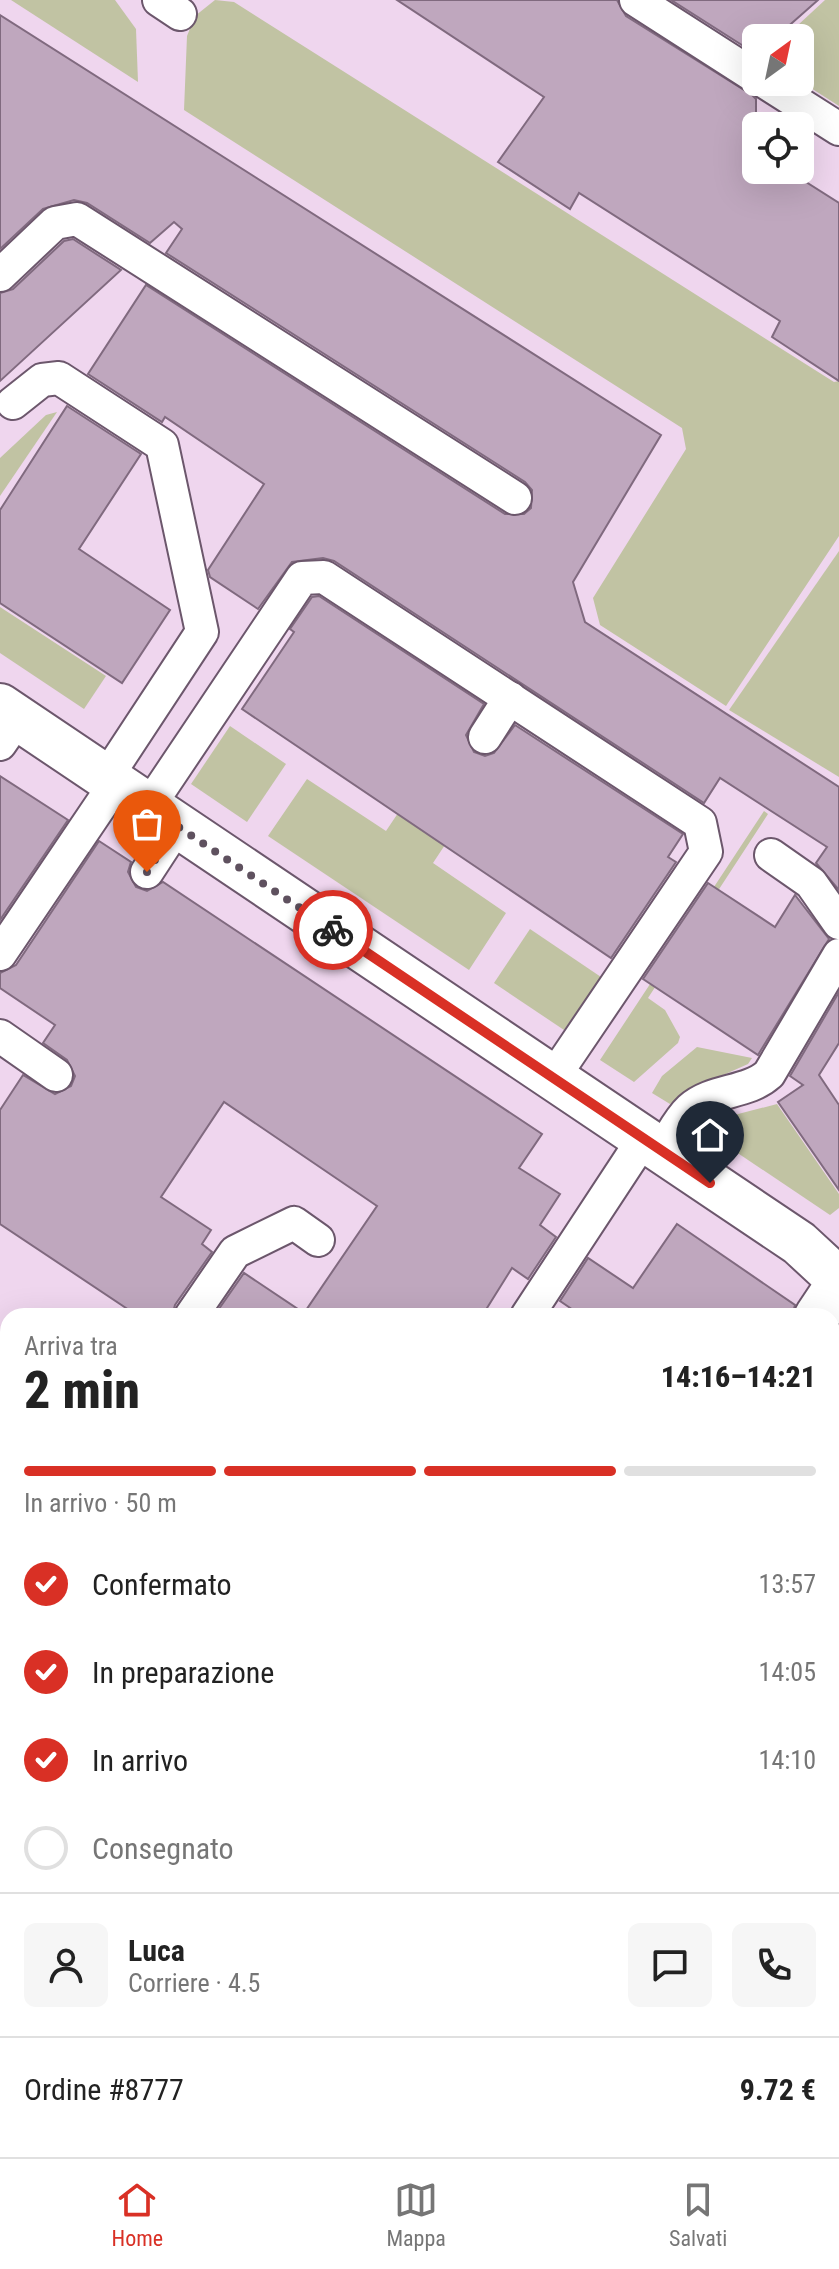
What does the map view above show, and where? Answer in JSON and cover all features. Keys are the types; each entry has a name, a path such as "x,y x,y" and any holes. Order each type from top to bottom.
{"street":[{"path":"6,723 137,798 799,1243 839,1282 822,1308"}],"lane":[{"path":"636,0 742,68"},
{"path":"787,96 839,129"},
{"path":"0,275 55,223 77,219 515,498"},
{"path":"13,403 42,380 59,378 162,445 202,632 137,798 147,872"},
{"path":"0,954 137,798 302,578 324,577 700,823 706,852 553,1078"},
{"path":"485,737 510,698"},
{"path":"771,855 811,883 833,909 839,923"},
{"path":"533,1308 652,1145 689,1110 707,1098 760,1082 769,1074 839,955"},
{"path":"0,1036 56,1075"},
{"path":"196,1308 235,1252 294,1223 318,1240"}],"green space":[{"path":"11,0 115,0 136,29 138,82"},
{"path":"215,0 234,2 834,382 839,381 839,536 726,706 600,625 593,598 686,449 682,428 184,110 187,36 195,16"},
{"path":"825,0 839,0 839,106 814,90 814,24 799,24"},
{"path":"57,412 0,496 0,458 46,415"},
{"path":"839,551 839,777 729,710"},
{"path":"0,607 106,676 84,709 0,653"},
{"path":"230,726 286,764 247,822 191,784"},
{"path":"437,755 484,786 433,863 506,913 469,970 268,836 307,779 386,831"},
{"path":"764,811 768,814 648,998 665,1010 680,1037 678,1043 634,1082 600,1060"},
{"path":"530,929 601,977 564,1030 494,983"},
{"path":"697,1047 752,1058 748,1064 694,1088 670,1104 652,1093 662,1076"},
{"path":"777,1104 839,1194 839,1208 830,1215 696,1125"}],"building":[{"path":"397,0 617,0 626,16 742,89 742,96 753,96 756,112 742,112 742,184 809,184 839,203 839,381 772,337 780,321 579,193 570,209 498,162 544,97"},
{"path":"671,0 818,0 791,24 742,24 742,45"},
{"path":"0,15 661,435 573,582 585,622 839,787 839,890 816,863 827,847 720,778 704,803 334,561 323,558 292,562 258,609 210,577 208,570 264,484 165,417 162,422 88,374 146,285 505,514 524,514 531,508 532,490 525,482 166,253 182,229 174,222 150,243 87,203 74,200 43,209 0,249"},
{"path":"73,239 121,270 0,381 0,293 13,289 64,241"},
{"path":"67,406 141,454 79,549 170,610 122,683 0,603 0,510"},
{"path":"319,596 484,704 466,735 474,752 485,756 494,753 515,725 683,834 668,857 676,862 611,958 242,709 294,632 290,629 312,597"},
{"path":"0,776 68,820 0,920"},
{"path":"99,841 131,862 128,872 136,887 147,891 163,882 542,1134 519,1168 560,1194 540,1225 556,1237 528,1279 512,1268 487,1308 307,1308 377,1206 224,1102 161,1197 211,1230 202,1244 212,1252 174,1308 126,1308 0,1224 0,1110 23,1075 55,1094 71,1086 75,1076 67,1060 43,1043 55,1025 0,988 0,973 16,965"},
{"path":"708,883 775,927 795,895 829,939 758,1055 643,979"},
{"path":"839,992 839,1043 819,1075 839,1105 839,1190 778,1102 803,1085 790,1076"},
{"path":"677,1224 795,1305 794,1308 570,1308 560,1301 588,1258 633,1288"},
{"path":"244,1273 296,1308 220,1308"}],"way so far":[{"path":"147,872 177,826 333,930"}],"route":[{"path":"333,930 710,1183"}]}
